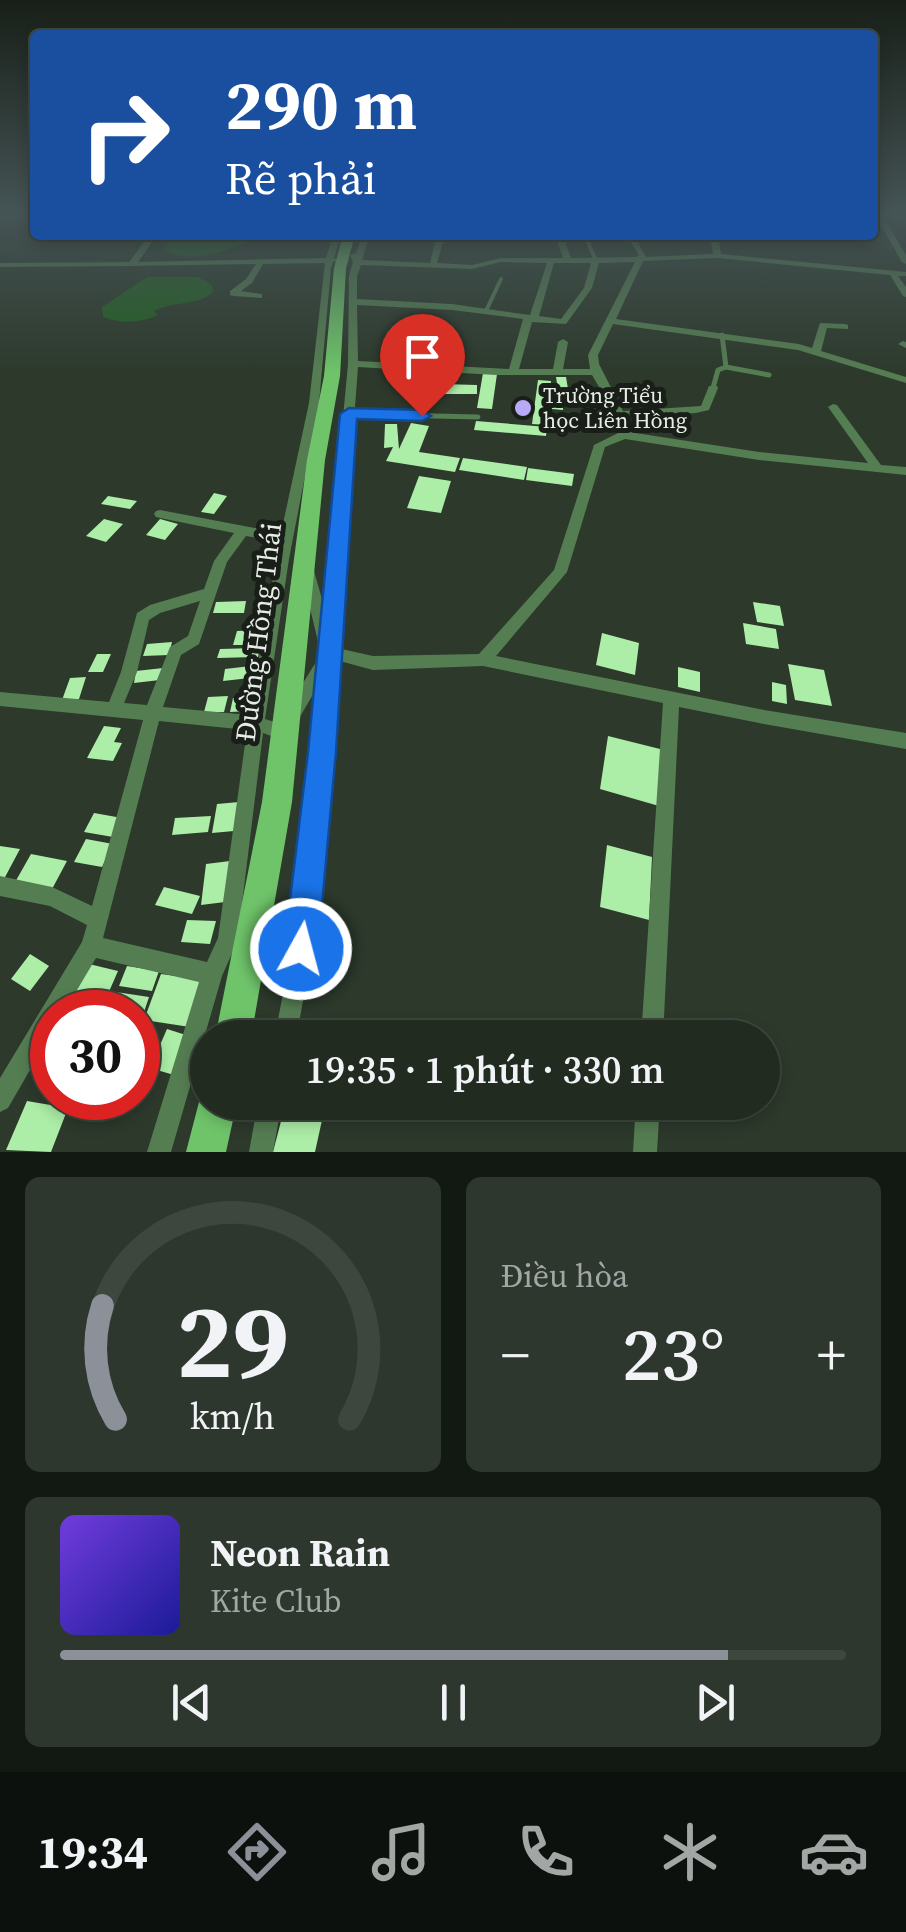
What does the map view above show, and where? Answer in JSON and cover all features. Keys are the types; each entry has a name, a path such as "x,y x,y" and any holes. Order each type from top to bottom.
{"main road":[{"name":"Đường Hồng Thái","path":"236,1020 267,860 316,460 346,372 347,267"},
{"path":"206,1152 214,1120"}],"street":[{"path":"258,267 249,282 233,294 259,296"},
{"path":"228,937 256,723 286,539 319,369 345,267"},
{"path":"372,267 486,312 531,320 567,320 588,288 595,267"},
{"path":"513,372 549,267"},
{"path":"624,435 623,414 596,372 592,355 637,267"},
{"path":"834,267 906,274"},
{"path":"892,272 906,294"},
{"path":"610,321 816,352 906,380"},
{"path":"816,352 824,325 844,327"},
{"path":"557,372 563,342"},
{"path":"289,1020 308,887 329,654 349,414 346,372 596,372"},
{"path":"623,414 705,408 713,388"},
{"path":"833,407 877,468"},
{"path":"483,660 560,572 600,446 624,435 759,456 906,472"},
{"path":"160,514 286,539"},
{"path":"0,1100 92,946 152,716 175,651 194,640 221,562 242,530"},
{"path":"0,699 256,723 282,732 329,654 306,561"},
{"path":"113,711 129,672 142,617 155,609 208,593"},
{"path":"329,654 373,663 483,660 906,742"},
{"path":"653,1020 671,698"},
{"path":"158,1152 212,974 267,860"},
{"path":"0,886 52,898 99,920"},
{"path":"92,946 212,974"},
{"path":"261,1152 267,1120"},
{"path":"645,1152 647,1120"}],"lane":[{"path":"486,312 501,279"},
{"path":"722,335 726,368"},
{"path":"713,388 718,370 726,368 769,374"},
{"path":"349,414 458,421 478,417"}],"shaded area":[{"path":"147,277 198,277 212,285 213,292 161,308 154,311 158,315 144,320 124,322 103,317 102,307"}],"building":[{"path":"483,373 497,374 492,409 477,408"},
{"path":"556,377 566,377 568,389 563,389 563,410 552,409 552,389 558,390"},
{"path":"538,380 551,381 547,425 532,424"},
{"path":"442,384 477,385 477,394 441,394"},
{"path":"476,421 547,427 546,436 474,430"},
{"path":"411,423 429,426 419,452 460,458 455,472 386,461 393,447 384,448 385,424 397,424 399,449"},
{"path":"463,458 527,467 524,480 459,470"},
{"path":"528,468 574,474 572,486 526,480"},
{"path":"419,476 451,481 441,513 407,508"},
{"path":"214,493 227,496 214,514 201,512"},
{"path":"108,496 137,501 130,509 101,504"},
{"path":"104,519 123,524 106,542 86,536"},
{"path":"160,519 178,524 165,540 146,535"},
{"path":"246,601 244,613 213,613 216,602"},
{"path":"753,602 780,606 784,626 757,622"},
{"path":"743,623 776,629 779,649 746,644"},
{"path":"265,630 262,645 233,645 237,631"},
{"path":"602,633 639,643 635,675 596,665"},
{"path":"172,642 169,655 143,656 147,644"},
{"path":"260,648 258,657 217,658 220,649"},
{"path":"97,654 111,654 103,672 88,672"},
{"path":"788,664 824,670 832,706 795,700"},
{"path":"251,666 250,678 223,681 225,669"},
{"path":"678,667 700,672 700,692 678,687"},
{"path":"163,668 160,680 134,683 136,671"},
{"path":"86,677 79,699 62,700 70,678"},
{"path":"772,682 786,685 787,704 772,701"},
{"path":"228,696 224,712 204,712 208,697"},
{"path":"251,697 248,711 230,712 233,698"},
{"path":"104,726 121,728 114,742 122,743 113,761 87,758"},
{"path":"608,736 664,750 659,806 600,789"},
{"path":"239,802 234,831 212,833 217,804"},
{"path":"94,813 122,818 113,837 84,832"},
{"path":"211,816 208,832 172,835 175,818"},
{"path":"86,839 113,844 102,867 74,862"},
{"path":"607,845 652,857 649,920 600,907"},
{"path":"0,846 20,849 4,879 0,879"},
{"path":"31,854 67,861 51,891 14,884"},
{"path":"230,861 225,902 201,905 206,864"},
{"path":"164,887 200,896 192,914 155,905"},
{"path":"187,920 216,921 210,944 181,942"},
{"path":"30,954 49,966 30,991 11,979"},
{"path":"89,964 118,971 110,990 76,990"},
{"path":"127,966 159,971 152,990 119,986"},
{"path":"161,974 205,980 190,1027 160,1022 160,990 155,990"},
{"path":"167,1029 189,1036 174,1075 160,1071 160,1045"},
{"path":"27,1101 30,1120 63,1120 51,1152 6,1150"},
{"path":"281,1120 322,1120 315,1152 273,1152"}],"place":[{"name":"Trường Tiểu học Liên Hồng","path":"523,408"}],"route":[{"path":"301,949 322,752 338,510 349,414 422,416"}]}
